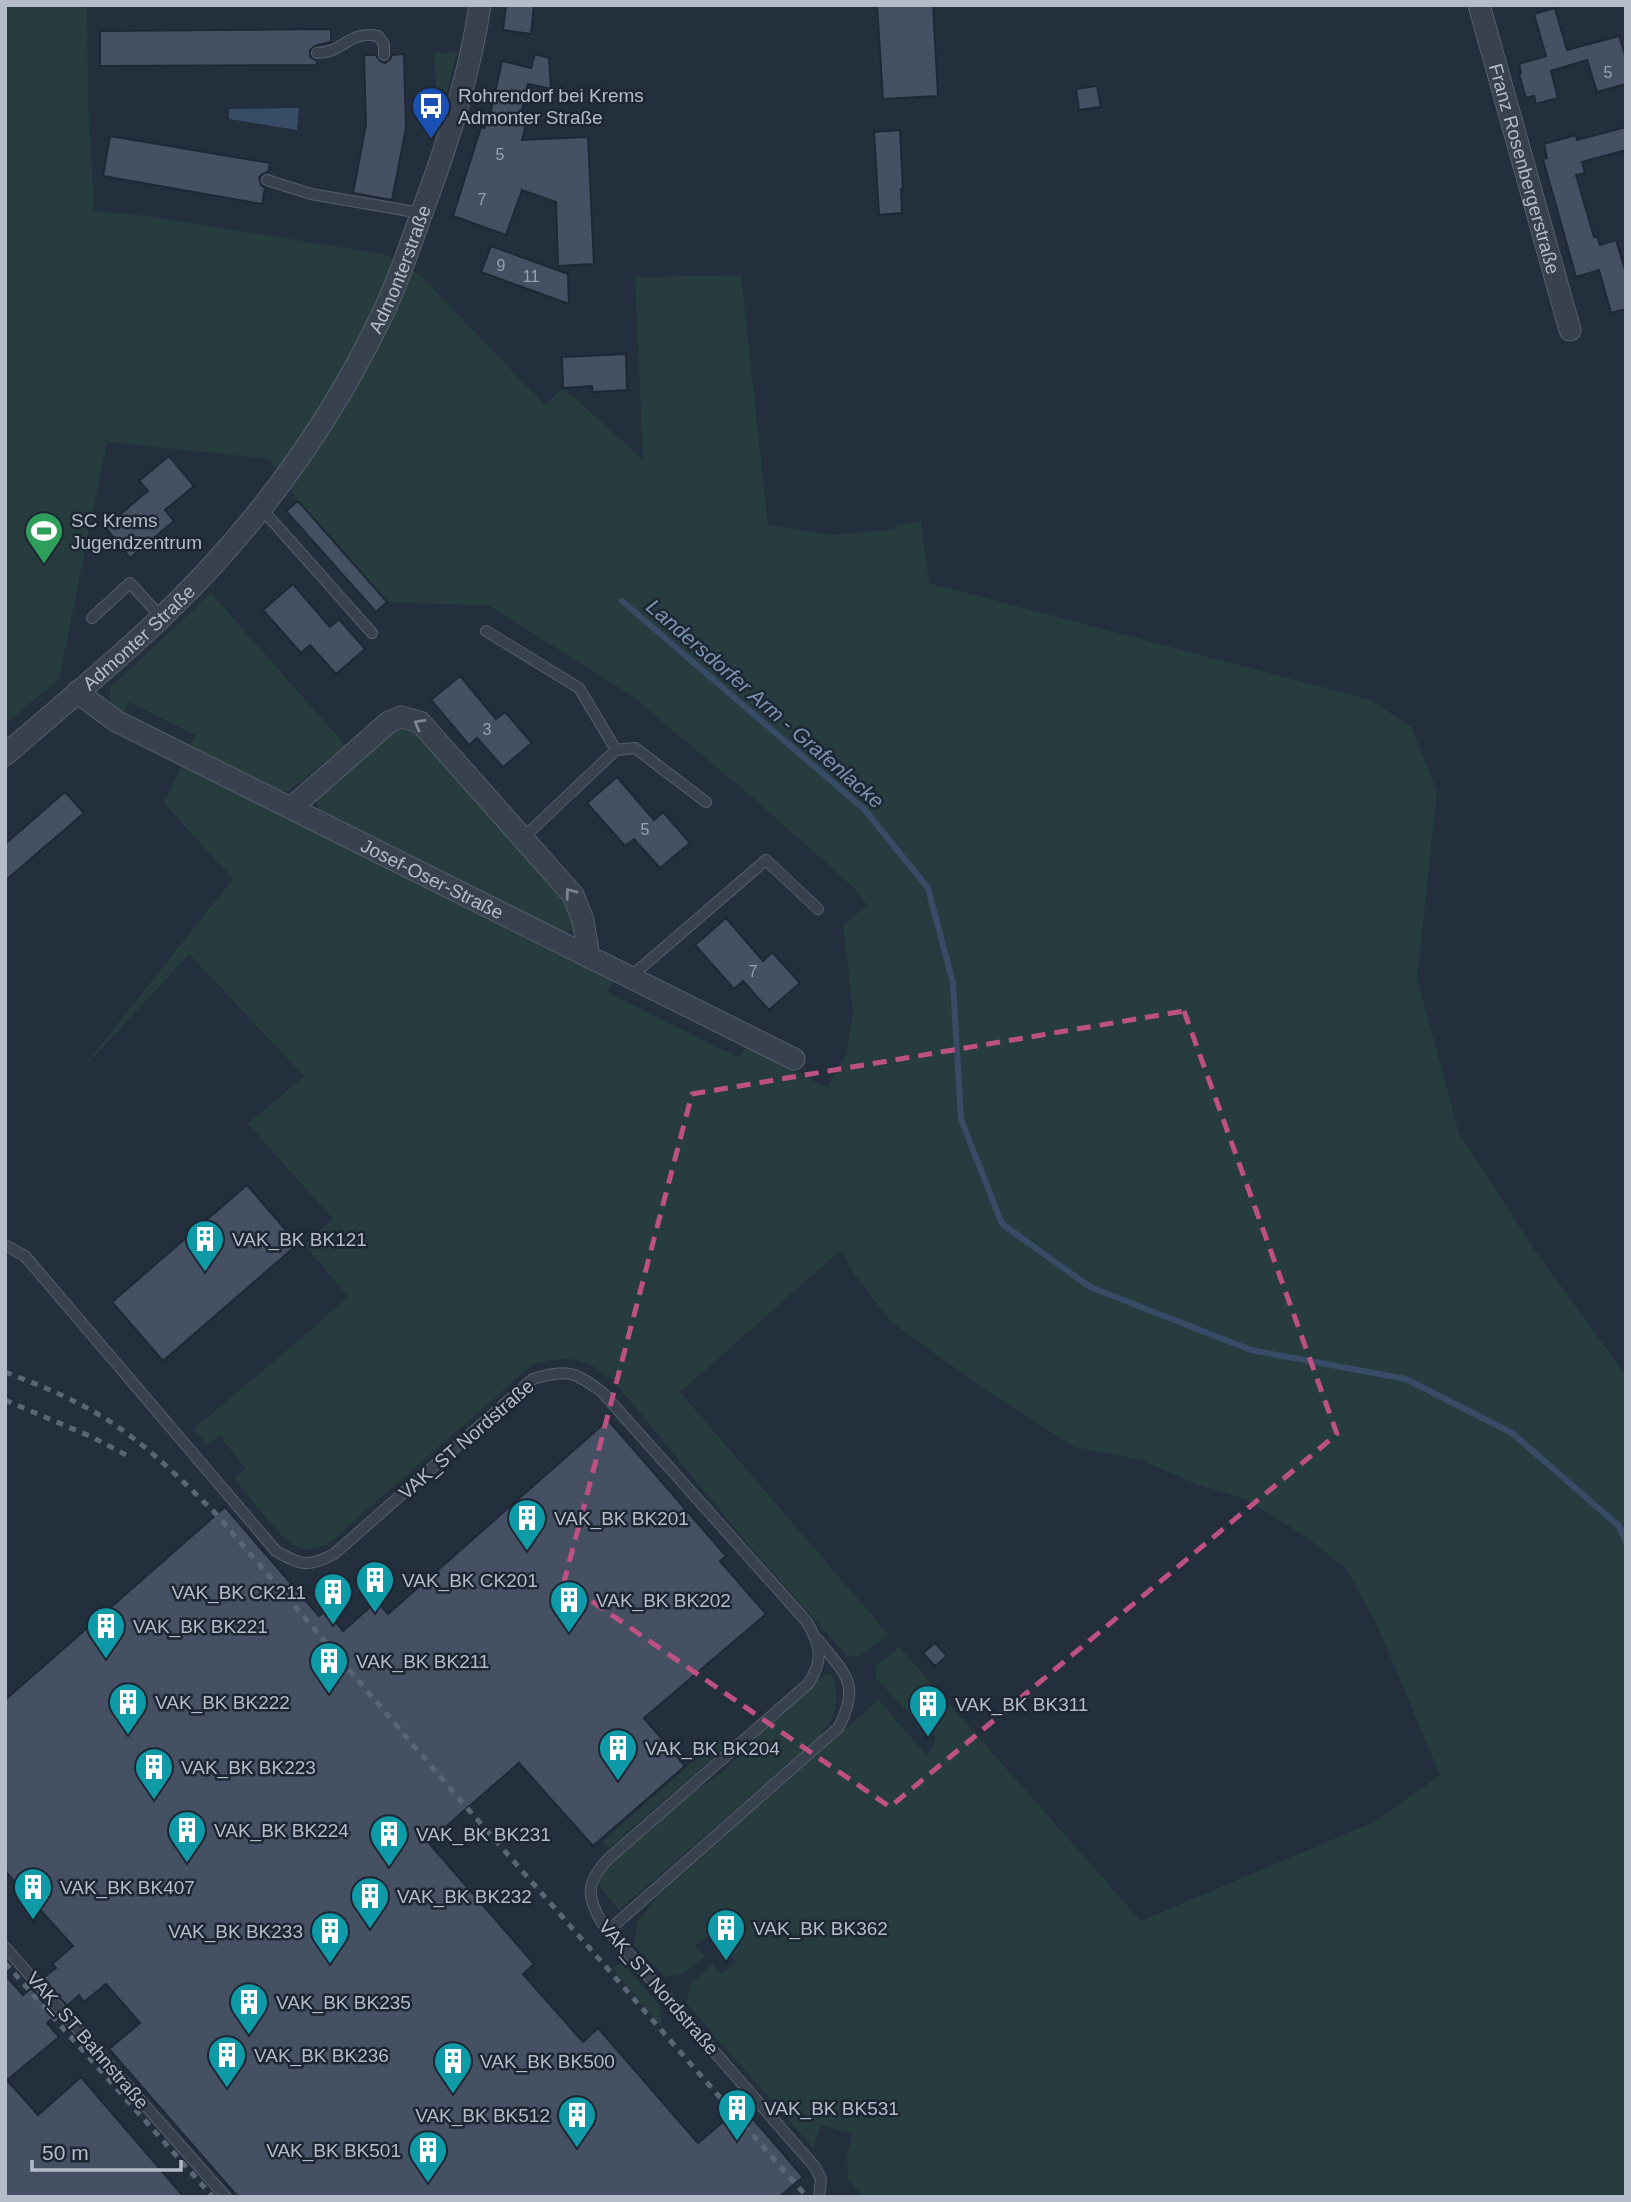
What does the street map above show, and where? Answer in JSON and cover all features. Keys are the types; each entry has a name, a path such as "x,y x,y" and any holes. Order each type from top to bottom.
{"street":[{"name":"Admonterstraße","path":"261,508 326,417 382,316 446,146 471,55 480,5"},
{"name":"Franz Rosenbergerstraße","path":"1479,5 1570,330"},
{"name":"Admonter Straße","path":"5,755 162,617 210,568 261,508"},
{"name":"Josef-Oser-Straße","path":"77,692 116,721 794,1059"},
{"path":"291,808 389,722 401,718 420,722 573,895 580,907 589,957"}],"lane":[{"path":"317,53 328,53 355,36 367,34 378,36 384,44 384,55"},
{"path":"267,180 311,194 372,202 421,214"},
{"path":"261,508 372,633"},
{"path":"92,618 130,583 162,617"},
{"path":"486,631 579,688 616,750"},
{"path":"524,838 616,750 635,748 706,802"},
{"path":"629,978 766,860 818,909"},
{"name":"VAK_ST Nordstraße","path":"5,1245 24,1256 276,1551 296,1562 317,1563 334,1554 533,1378 557,1371 580,1376 602,1392 807,1622 816,1638 820,1655 817,1670 808,1684 607,1859 594,1873 590,1889 591,1905 608,1930 815,2167 821,2179 819,2197"},
{"path":"608,1930 839,1727 849,1708 851,1690 846,1676 816,1638"},
{"name":"VAK_ST Bahnstraße","path":"5,1947 226,2197"}],"highlighted area":[{"path":"1184,1011 1337,1434 890,1807 564,1582 692,1094"}],"green space":[{"path":"5,5 87,5 88,99 94,211 140,215 383,254 419,274 545,405 563,388 643,459 635,277 741,275 768,525 833,535 896,529 896,525 921,521 929,583 1371,700 1411,727 1437,791 1417,979 1459,1133 1532,1246 1626,1376 1626,2197 863,2197 848,2179 847,2155 853,2134 821,2125 813,2148 686,2003 691,1983 713,1964 721,1974 736,1962 712,1933 695,1946 705,1956 682,1974 665,1977 634,1945 638,1922 657,1897 878,1700 927,1755 935,1742 935,1734 925,1731 876,1678 876,1666 899,1647 1141,1921 1374,1822 1440,1775 1377,1625 1347,1570 1311,1540 1246,1499 1195,1484 1142,1460 1074,1447 980,1386 891,1322 853,1272 841,1250 680,1392 888,1634 859,1657 847,1656 746,1542 614,1381 585,1362 556,1359 532,1365 327,1545 313,1548 302,1549 292,1544 265,1517 234,1478 245,1468 220,1436 207,1445 193,1429 348,1296 304,1245 333,1219 248,1124 304,1076 189,954 77,1075 233,879 164,803 182,765 613,979 607,992 740,1058 747,1045 827,1088 846,1054 853,1011 843,925 867,905 855,889 759,803 632,696 490,606 387,602 298,501 270,459 107,442 59,679 5,724"},
{"path":"457,52 439,125 434,53"},
{"path":"211,593 345,745 289,791 276,790 190,747 196,735 129,702 123,713 110,703 110,688"},
{"path":"398,727 416,730 568,899 575,927 572,932 563,933 318,811 317,797"},
{"path":"827,1673 832,1675 836,1701 833,1715 819,1737 619,1910 598,1884 614,1860 640,1834 692,1791 722,1772 744,1746"},
{"path":"720,1738 721,1751 609,1848 602,1842"},
{"path":"625,1965 660,2006 662,2027 612,1968"}],"water":[{"path":"299,108 297,130 229,119 229,109"}],"building":[{"path":"506,5 534,5 531,34 503,30"},
{"path":"877,5 933,5 938,96 883,99"},
{"path":"1555,8 1567,50 1619,36 1626,58 1626,84 1597,92 1587,60 1551,71 1558,98 1536,104 1534,96 1526,98 1519,64 1546,56 1534,14"},
{"path":"331,29 331,42 317,45 310,50 310,57 317,61 317,65 100,66 100,31"},
{"path":"404,54 406,128 392,200 353,193 366,125 364,55 376,55 385,63 392,55"},
{"path":"535,54 549,58 551,89 528,84 520,118 527,120 522,140 588,137 594,264 558,266 556,202 522,190 506,235 453,216 481,127 484,128 491,110 502,61 531,68"},
{"path":"1097,86 1101,107 1079,110 1076,89"},
{"path":"1626,127 1626,150 1582,162 1585,173 1576,175 1594,237 1597,236 1600,245 1616,240 1626,273 1626,309 1611,313 1599,270 1576,277 1543,159 1547,158 1544,144 1576,135 1577,140"},
{"path":"900,130 902,213 879,215 874,132"},
{"path":"110,136 270,163 268,172 259,178 265,188 262,204 103,176"},
{"path":"491,246 568,274 569,304 481,272"},
{"path":"626,354 627,390 593,392 592,386 563,388 562,357"},
{"path":"169,456 194,486 165,510 174,521 130,558 105,527 148,491 139,481"},
{"path":"298,501 387,602 376,612 286,511"},
{"path":"293,584 330,627 339,619 365,649 336,674 310,645 301,653 263,610"},
{"path":"460,676 496,719 505,712 532,743 503,767 477,738 469,745 431,700"},
{"path":"617,777 654,820 663,812 690,843 660,868 634,839 625,846 587,803"},
{"path":"65,792 84,813 5,881 5,844"},
{"path":"726,918 763,961 772,952 800,983 769,1010 743,981 734,989 695,945"},
{"name":"VAK_BK BK121","path":"247,1185 298,1244 163,1361 112,1302"},
{"path":"608,1420 726,1556 720,1561 766,1614 644,1718 685,1766 593,1846 519,1763 428,1842 534,1964 523,1974 583,2042 598,2028 698,2143 742,2106 803,2177 779,2197 238,2197 109,2049 140,2023 106,1984 84,2002 79,1995 67,2006 43,1978 56,1968 52,1964 73,1946 5,1871 5,1700 225,1507 319,1616 326,1610 343,1631 377,1601 388,1614"},
{"path":"935,1643 947,1656 935,1666 923,1653"},
{"path":"5,1975 23,1995 31,1988 55,2016 47,2023 59,2037 7,2080 38,2115 81,2077 184,2197 5,2197"}],"waterway":[{"name":"Landersdorfer Arm - Grafenlacke","path":"622,601 864,809 928,888 953,983 961,1119 1002,1224 1090,1287 1251,1350 1406,1379 1512,1433 1619,1526 1626,1542"}],"railway":[{"path":"5,1372 58,1394 107,1419 156,1457 217,1515 455,1794 807,2197"},
{"path":"5,1400 92,1437 132,1458"},
{"path":"5,1963 213,2197"}],"place":[{"name":"Rohrendorf bei Krems Admonter Straße","path":"431,140"},
{"name":"SC Krems Jugendzentrum","path":"44,565"},
{"name":"VAK_BK BK121","path":"205,1273"},
{"name":"VAK_BK BK201","path":"527,1552"},
{"name":"VAK_BK CK201","path":"375,1614"},
{"name":"VAK_BK CK211","path":"333,1626"},
{"name":"VAK_BK BK202","path":"569,1634"},
{"name":"VAK_BK BK221","path":"106,1660"},
{"name":"VAK_BK BK211","path":"329,1695"},
{"name":"VAK_BK BK222","path":"128,1736"},
{"name":"VAK_BK BK311","path":"928,1738"},
{"name":"VAK_BK BK204","path":"618,1782"},
{"name":"VAK_BK BK223","path":"154,1801"},
{"name":"VAK_BK BK224","path":"187,1864"},
{"name":"VAK_BK BK231","path":"389,1868"},
{"name":"VAK_BK BK407","path":"33,1921"},
{"name":"VAK_BK BK232","path":"370,1930"},
{"name":"VAK_BK BK362","path":"726,1962"},
{"name":"VAK_BK BK233","path":"330,1965"},
{"name":"VAK_BK BK235","path":"249,2036"},
{"name":"VAK_BK BK236","path":"227,2089"},
{"name":"VAK_BK BK500","path":"453,2095"},
{"name":"VAK_BK BK531","path":"737,2142"},
{"name":"VAK_BK BK512","path":"577,2149"},
{"name":"VAK_BK BK501","path":"428,2184"}]}
